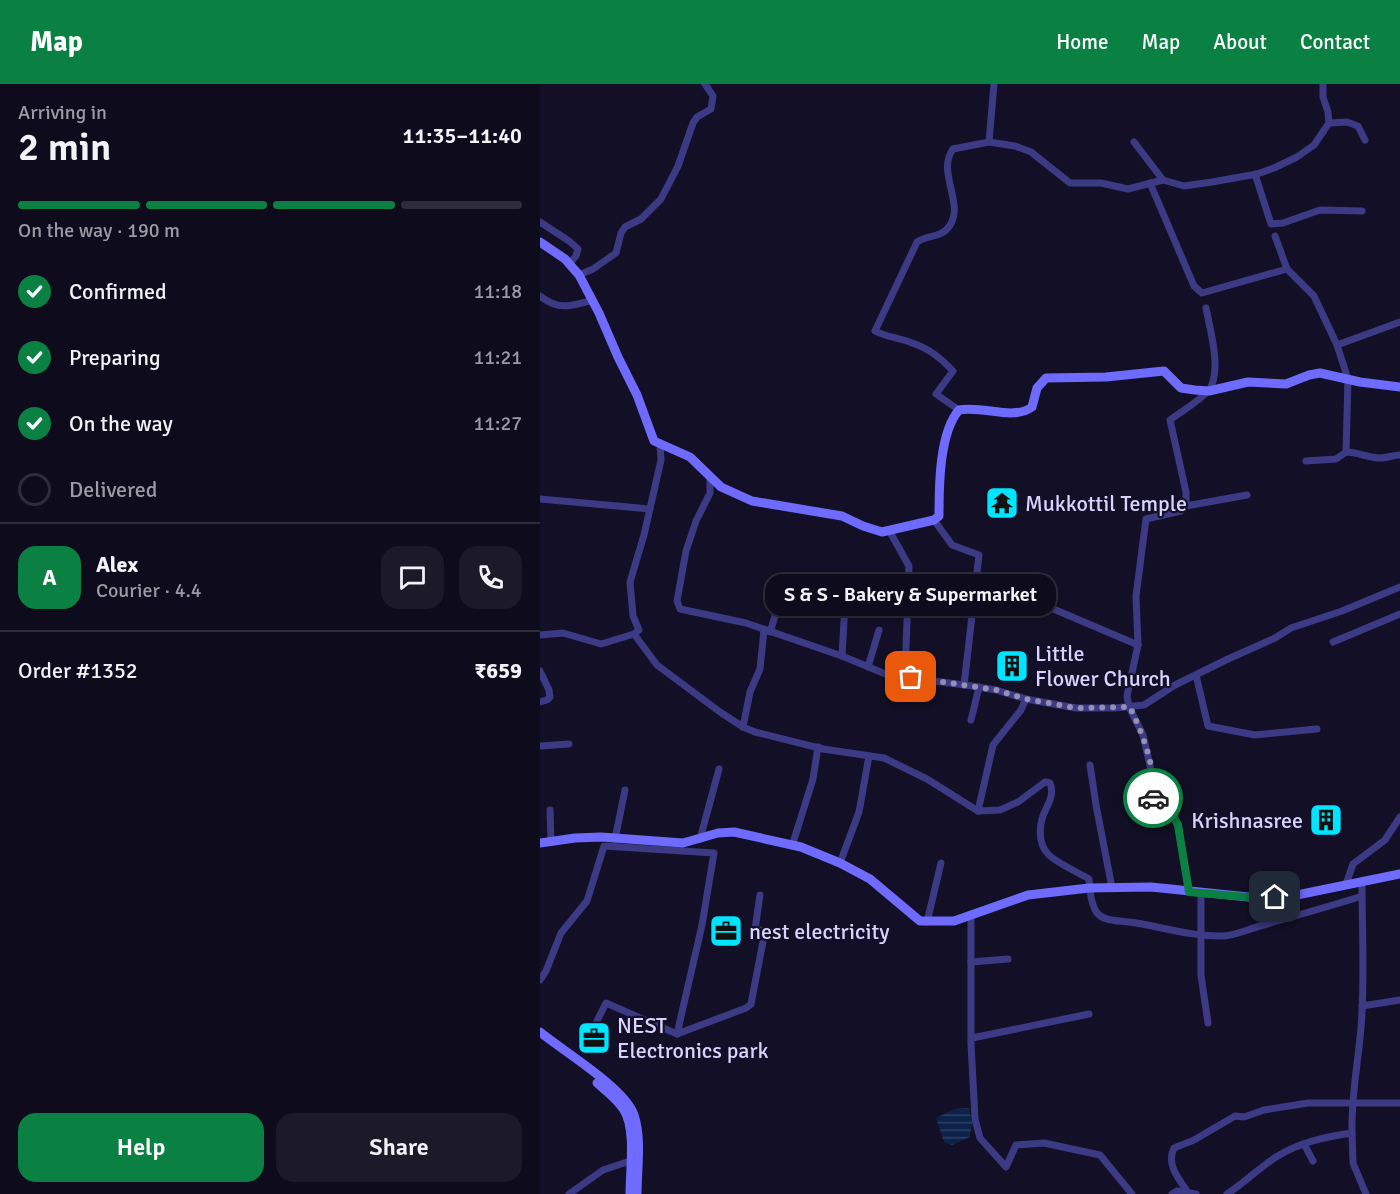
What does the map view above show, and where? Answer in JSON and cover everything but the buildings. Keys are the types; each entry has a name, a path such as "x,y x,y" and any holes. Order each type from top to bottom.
{"main road":[{"path":"540,242 579,274 638,395 654,441 690,457 721,487 752,501 842,516 873,530 890,532 934,520 939,516 942,455 952,419 959,410 978,408 1022,413 1032,407 1037,388 1042,380 1050,377 1106,377 1164,370 1181,388 1209,391 1248,382 1286,384 1309,375 1320,374 1400,387"},
{"path":"540,843 575,838 683,843 718,833 734,832 801,847 840,863 870,879 920,921 954,921 1028,895 1089,888 1151,887 1258,898 1292,896 1400,874"},
{"path":"540,1032 611,1087 626,1107 637,1128 637,1194"},
{"path":"540,1038 626,1107 629,1126 630,1194"}],"street":[{"path":"579,274 594,269 616,253 621,233 625,227 641,219 661,199 678,166 693,123 697,117 711,109 712,96 705,84"},
{"path":"989,142 994,84"},
{"path":"959,410 936,394 953,370 944,361 936,354 914,343 875,331 917,242 922,238 939,235 950,226 954,208 947,173 950,153 953,149 989,142 1015,146 1031,152 1070,183 1101,183 1128,189 1163,180 1184,186 1255,174 1274,168 1305,153 1322,136 1329,123 1323,97 1323,84"},
{"path":"1329,123 1347,122 1358,126 1365,140"},
{"path":"1134,142 1163,180"},
{"path":"1255,174 1271,224 1283,223 1320,210 1362,211"},
{"path":"1150,183 1194,286 1202,293 1287,269"},
{"path":"540,222 578,249 576,256 569,264"},
{"path":"1275,236 1287,269 1314,296 1337,345 1348,379 1346,452"},
{"path":"540,296 550,304 570,306 593,300"},
{"path":"1186,507 1186,492 1170,420 1209,391 1214,377 1214,348 1206,308"},
{"path":"1337,345 1400,322"},
{"path":"540,635 563,633 601,644 634,634 639,630 633,616 630,582 662,460 660,444"},
{"path":"1305,461 1336,459 1346,452 1382,458 1400,455"},
{"path":"710,477 710,493 696,521 686,551 677,601 680,609 746,623 842,656 888,675 979,687 1076,708 1144,705 1196,675 1275,638 1291,628 1400,588"},
{"path":"1189,892 1178,825 1172,814 1153,798 1151,770 1143,735 1130,707 1127,690 1138,645 1136,596 1146,519 1181,511 1186,507 1247,495"},
{"path":"540,499 650,509"},
{"path":"934,520 952,545 979,555 964,685"},
{"path":"890,532 909,566 905,676"},
{"path":"742,727 750,692 760,669 767,631 785,584"},
{"path":"842,656 846,586"},
{"path":"1044,605 1138,645"},
{"path":"1333,642 1400,614"},
{"path":"868,667 879,630"},
{"path":"634,634 657,665 720,712 742,727 755,732 818,747 884,758 927,779 978,811 1000,810 1018,802 1045,782 1050,783 1051,798 1040,820 1041,837 1047,854 1089,879 1094,905 1102,918 1199,935 1227,936 1362,896"},
{"path":"540,671 550,697 540,702"},
{"path":"1196,675 1208,726 1254,735 1317,729"},
{"path":"971,720 979,687"},
{"path":"978,811 993,745 1021,710 1026,699"},
{"path":"540,746 569,744"},
{"path":"792,846 813,779 818,747"},
{"path":"840,863 859,812 869,756"},
{"path":"1090,765 1112,888"},
{"path":"700,839 719,769"},
{"path":"615,839 625,790"},
{"path":"550,810 551,842"},
{"path":"1346,884 1353,864 1385,840 1400,817"},
{"path":"540,980 546,971 561,933 587,901 604,846 714,853 702,925 677,1034"},
{"path":"927,921 941,863"},
{"path":"1362,881 1362,1006 1356,1085 1351,1103 1353,1163 1366,1194"},
{"path":"1201,893 1199,935 1201,975 1209,1023"},
{"path":"595,1025 606,1003 677,1034 746,1008 751,1004 765,931 755,929 760,895"},
{"path":"971,916 971,1044 975,1119 980,1138 1006,1167 1016,1145 1044,1143 1100,1155 1132,1194"},
{"path":"971,962 1008,959"},
{"path":"1362,1006 1400,1000"},
{"path":"972,1038 1089,1014"},
{"path":"1187,1191 1172,1167 1170,1155 1174,1148 1194,1140 1235,1116 1245,1117 1264,1110 1308,1104 1400,1103"},
{"path":"1227,1194 1277,1157 1330,1135 1352,1133"},
{"path":"1304,1144 1313,1161"},
{"path":"569,1194 603,1170 630,1161"},
{"path":"1172,1194 1177,1191 1196,1194"}],"water":[{"path":"969,1108 972,1123 970,1137 952,1145 944,1142 936,1118 955,1109"}],"way so far":[{"path":"911,677 996,690 1026,699 1076,708 1130,707 1143,735 1151,770 1153,798"}],"place":[{"name":"Mukkottil Temple","path":"1002,503"},
{"name":"Little Flower Church","path":"1012,666"},
{"name":"S & S - Bakery & Supermarket","path":"911,677"},
{"name":"Krishnasree","path":"1326,820"},
{"name":"nest electricity","path":"726,931"},
{"name":"NEST Electronics park","path":"594,1038"}],"route":[{"path":"1153,798 1172,814 1178,825 1189,892 1258,898 1275,897"}]}
